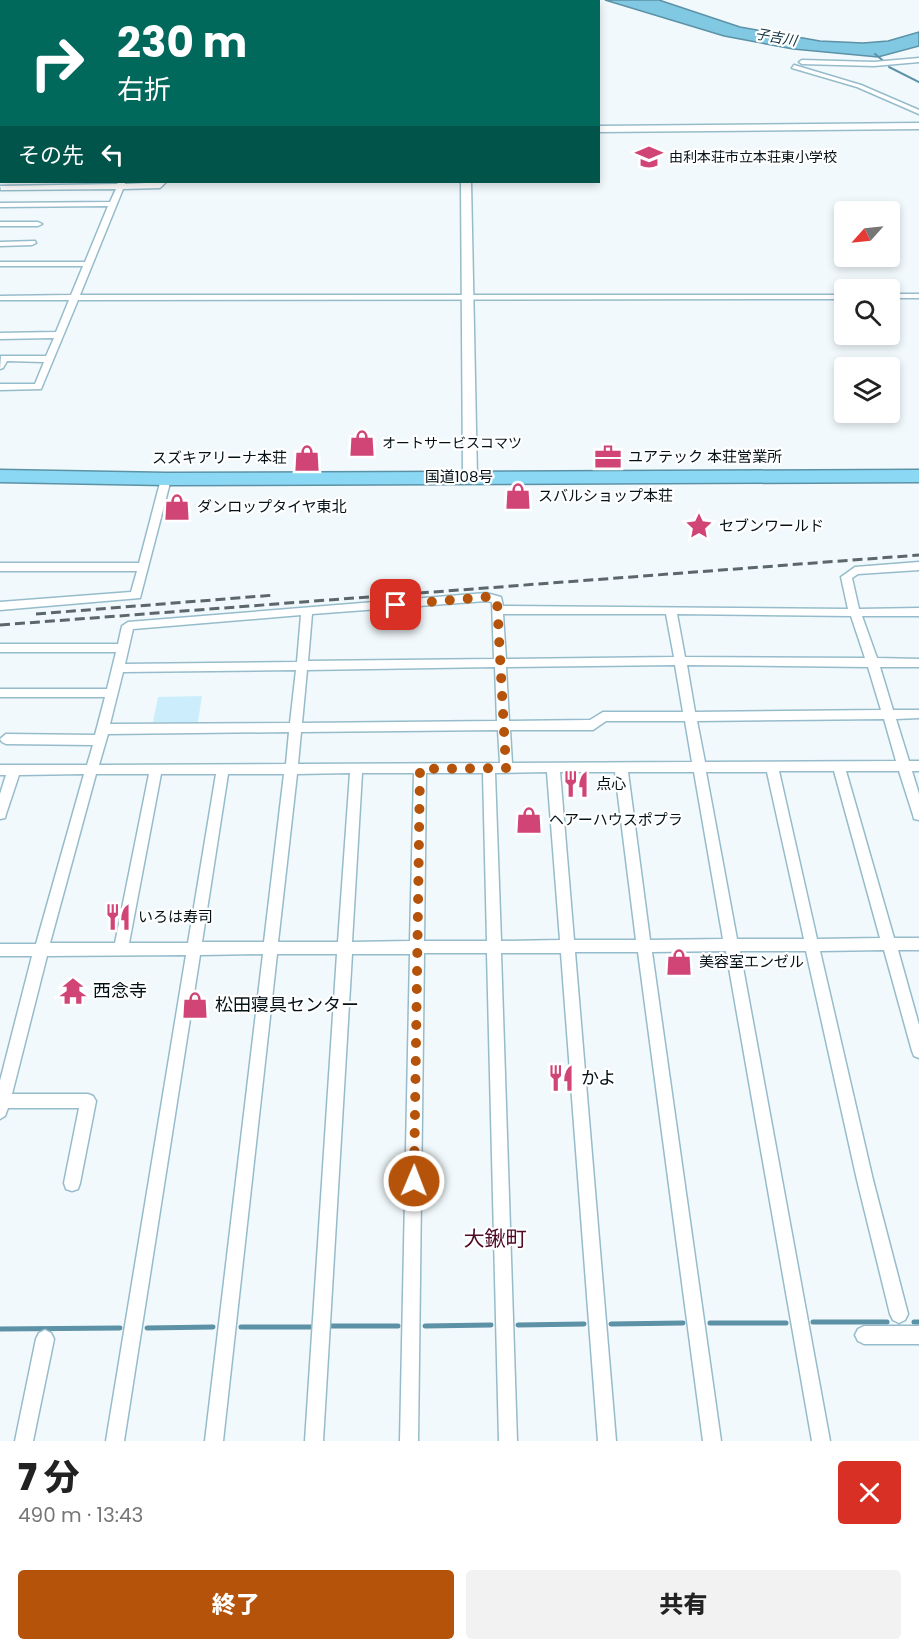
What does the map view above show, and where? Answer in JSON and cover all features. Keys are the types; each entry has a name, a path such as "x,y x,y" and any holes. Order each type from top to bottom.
{"highway":[{"name":"国道108号","path":"0,477 166,479 919,476"}],"street":[{"path":"919,60 874,64 798,62 794,67 859,86 919,112"},
{"path":"600,129 919,126"},
{"path":"466,183 470,477"},
{"path":"0,387 38,387 121,184"},
{"path":"0,188 161,184 157,195"},
{"path":"0,206 113,204"},
{"path":"0,224 38,224"},
{"path":"0,244 32,243"},
{"path":"0,264 87,264"},
{"path":"900,296 919,296"},
{"path":"0,298 834,297"},
{"path":"0,336 60,335"},
{"path":"0,366 4,358 49,358"},
{"path":"0,606 136,595 166,479"},
{"path":"919,566 855,571 846,577 855,613 919,815"},
{"path":"0,567 143,567"},
{"path":"72,1183 88,1101 1,1106 128,626 486,597 497,600 506,768"},
{"path":"498,610 919,612"},
{"path":"671,610 820,1441"},
{"path":"214,1441 289,769 296,728 307,612"},
{"path":"0,648 123,648"},
{"path":"118,668 680,661 919,663"},
{"path":"0,693 112,693"},
{"path":"6,739 296,728 592,725 603,717 919,714"},
{"path":"0,770 919,766"},
{"path":"839,767 884,934 919,1050"},
{"path":"621,768 643,945 712,1441"},
{"path":"772,768 899,1314"},
{"path":"115,1441 223,769"},
{"path":"409,1441 420,769"},
{"path":"489,769 507,1441"},
{"path":"554,769 607,1441"},
{"path":"0,814 14,770"},
{"path":"121,949 156,770"},
{"path":"314,1441 356,770"},
{"path":"0,950 919,944"},
{"path":"864,1335 919,1335"},
{"path":"24,1441 45,1339"}],"shaded area":[{"path":"202,696 198,722 153,722 158,697"}],"water":[{"name":"子吉川","path":"605,0 659,0 740,27 820,41 863,43 888,41 919,32 919,46 878,57 793,49 724,36"}],"waterway":[{"path":"875,54 886,63"},
{"path":"889,67 919,82"},
{"path":"813,1322 887,1322"},
{"path":"914,1322 919,1322"},
{"path":"611,1324 683,1323"},
{"path":"710,1323 786,1323"},
{"path":"518,1325 584,1324"},
{"path":"425,1326 491,1325"},
{"path":"330,1326 398,1326"},
{"path":"147,1328 213,1327"},
{"path":"241,1327 311,1327"},
{"path":"0,1329 120,1328"}],"railway":[{"path":"0,625 919,555"},
{"path":"36,614 275,595"}],"place":[{"name":"由利本荘市立本荘東小学校","path":"649,157"},
{"name":"オートサービスコマツ","path":"362,443"},
{"name":"ユアテック 本荘営業所","path":"608,457"},
{"name":"スズキアリーナ本荘","path":"307,458"},
{"name":"スバルショップ本荘","path":"518,496"},
{"name":"ダンロップタイヤ東北","path":"177,507"},
{"name":"セブンワールド","path":"699,526"},
{"name":"点心","path":"576,784"},
{"name":"ヘアーハウスポプラ","path":"529,820"},
{"name":"いろは寿司","path":"118,917"},
{"name":"美容室エンゼル","path":"679,962"},
{"name":"西念寺","path":"73,991"},
{"name":"松田寝具センター","path":"195,1005"},
{"name":"かよ","path":"561,1078"}],"district":[{"name":"大鍬町","path":"495,1239"}],"route":[{"path":"396,605 486,597 497,600 506,768 420,769 414,1181"}]}
